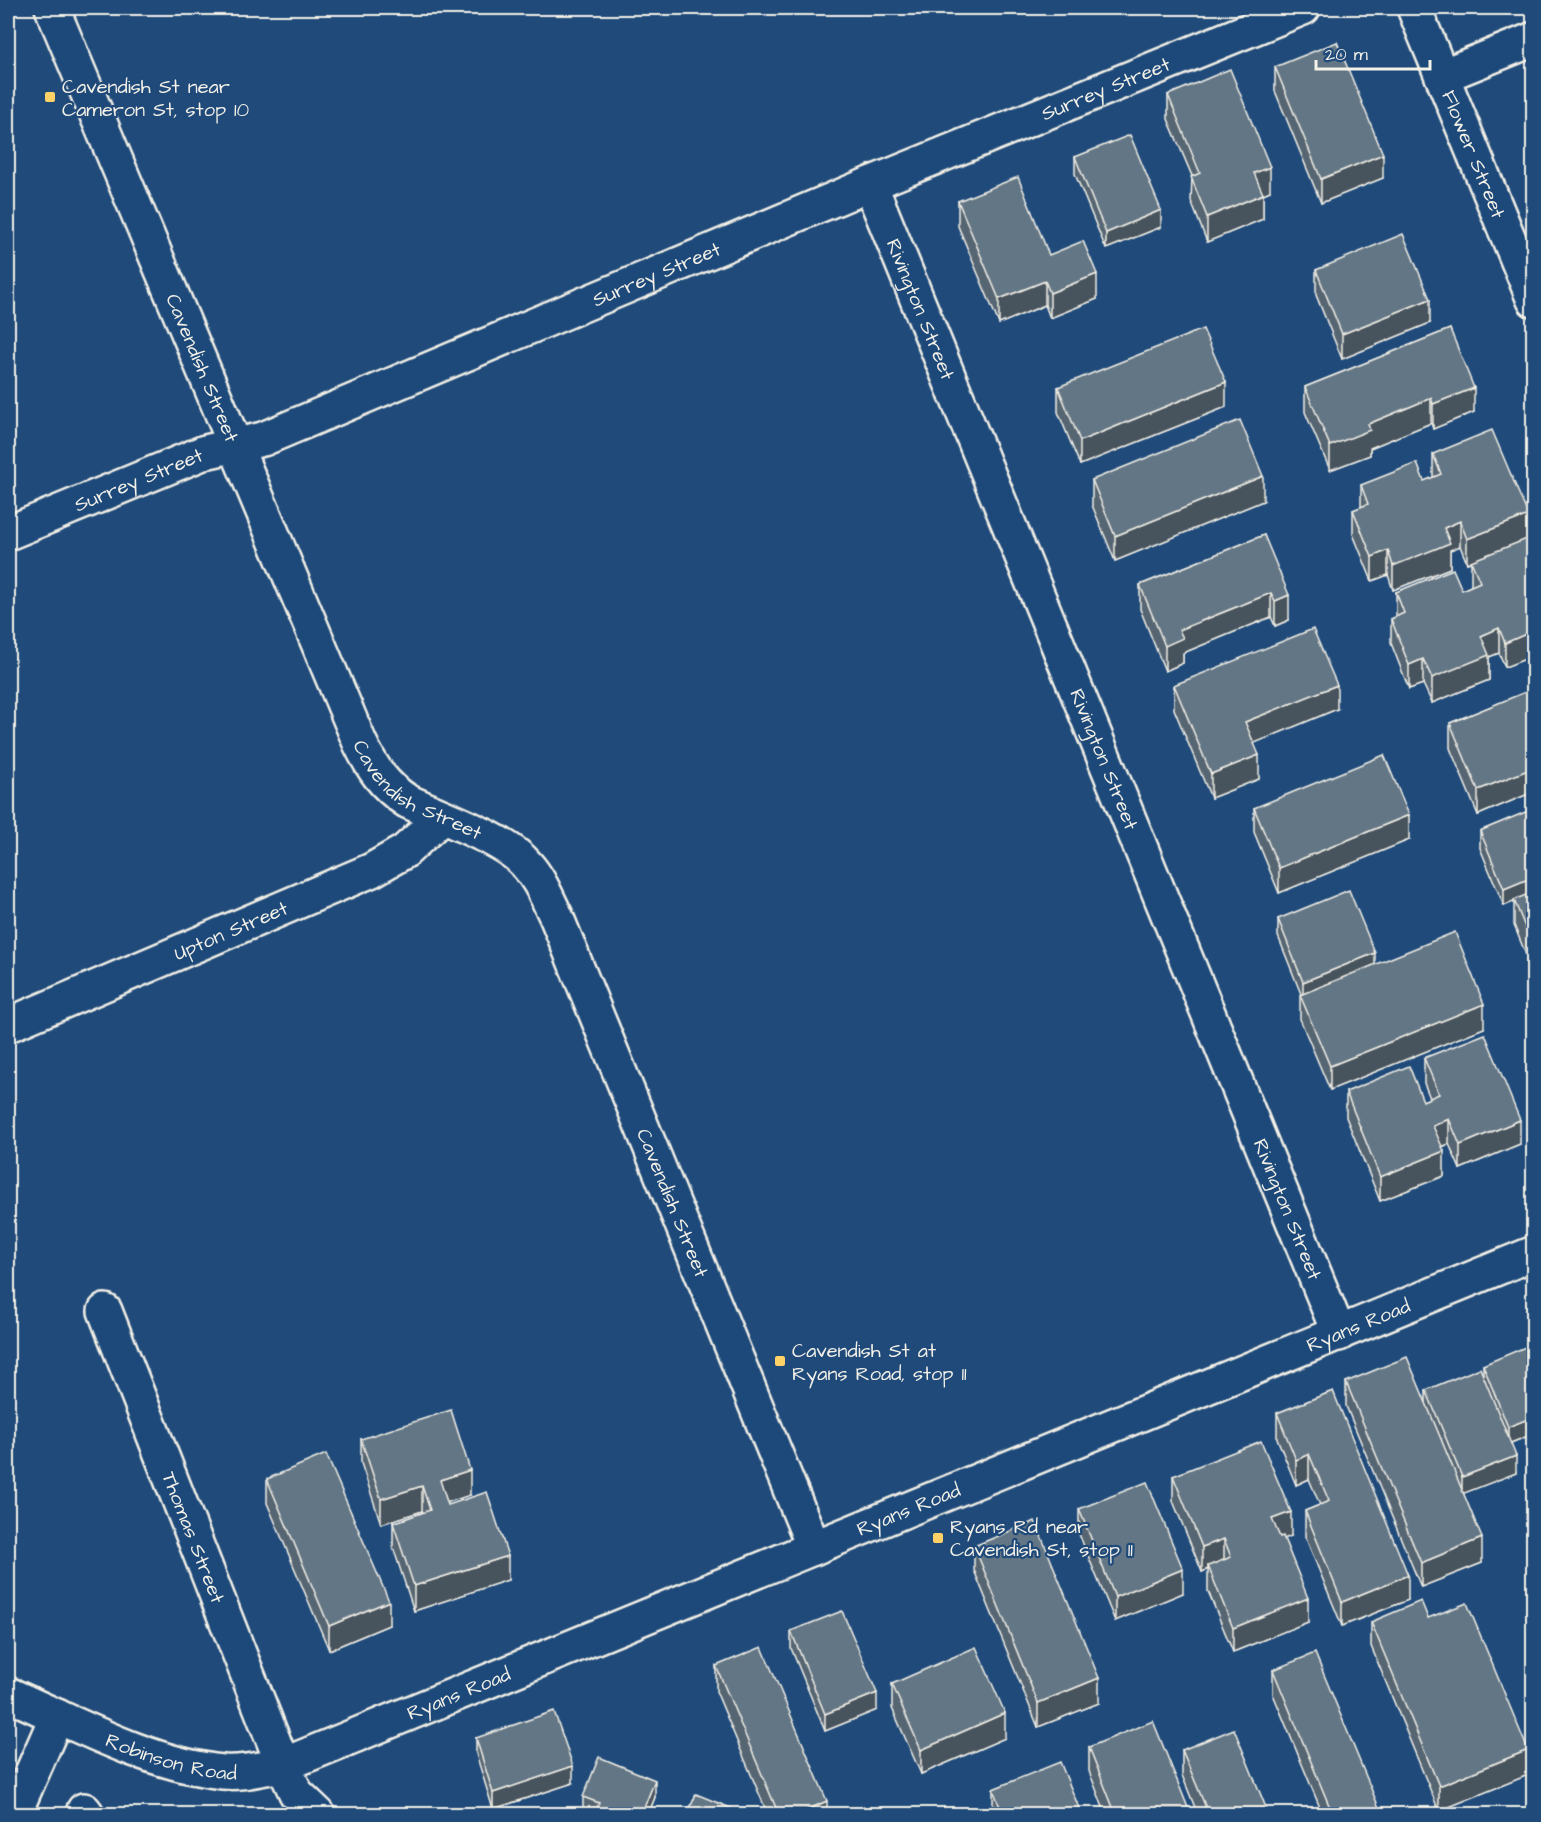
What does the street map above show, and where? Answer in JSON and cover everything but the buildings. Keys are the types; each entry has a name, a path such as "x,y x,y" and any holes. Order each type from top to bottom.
{"street":[{"name":"Cavendish Street","path":"52,8 360,743 374,770 397,795 499,844 525,861 535,874 556,916 814,1548"},
{"name":"Surrey Street","path":"8,533 205,452 263,439 870,184 1303,8"},
{"name":"Flower Street","path":"1414,8 1533,300"},
{"path":"1442,76 1533,39"},
{"name":"Rivington Street","path":"870,184 1339,1334"},
{"name":"Upton Street","path":"8,1025 372,870 405,852 442,817"},
{"name":"Ryans Road","path":"283,1765 1533,1253"},
{"name":"Thomas Street","path":"105,1311 283,1765"},
{"name":"Robinson Road","path":"8,1694 148,1755 173,1763 224,1772 241,1772 283,1765"},
{"path":"14,1815 57,1716"},
{"path":"283,1765 297,1793 318,1815"}],"place":[{"name":"Cavendish St near Cameron St, stop 10","path":"50,97"},
{"name":"Cavendish St at Ryans Road, stop 11","path":"780,1361"},
{"name":"Ryans Rd near Cavendish St, stop 11","path":"938,1538"}]}
